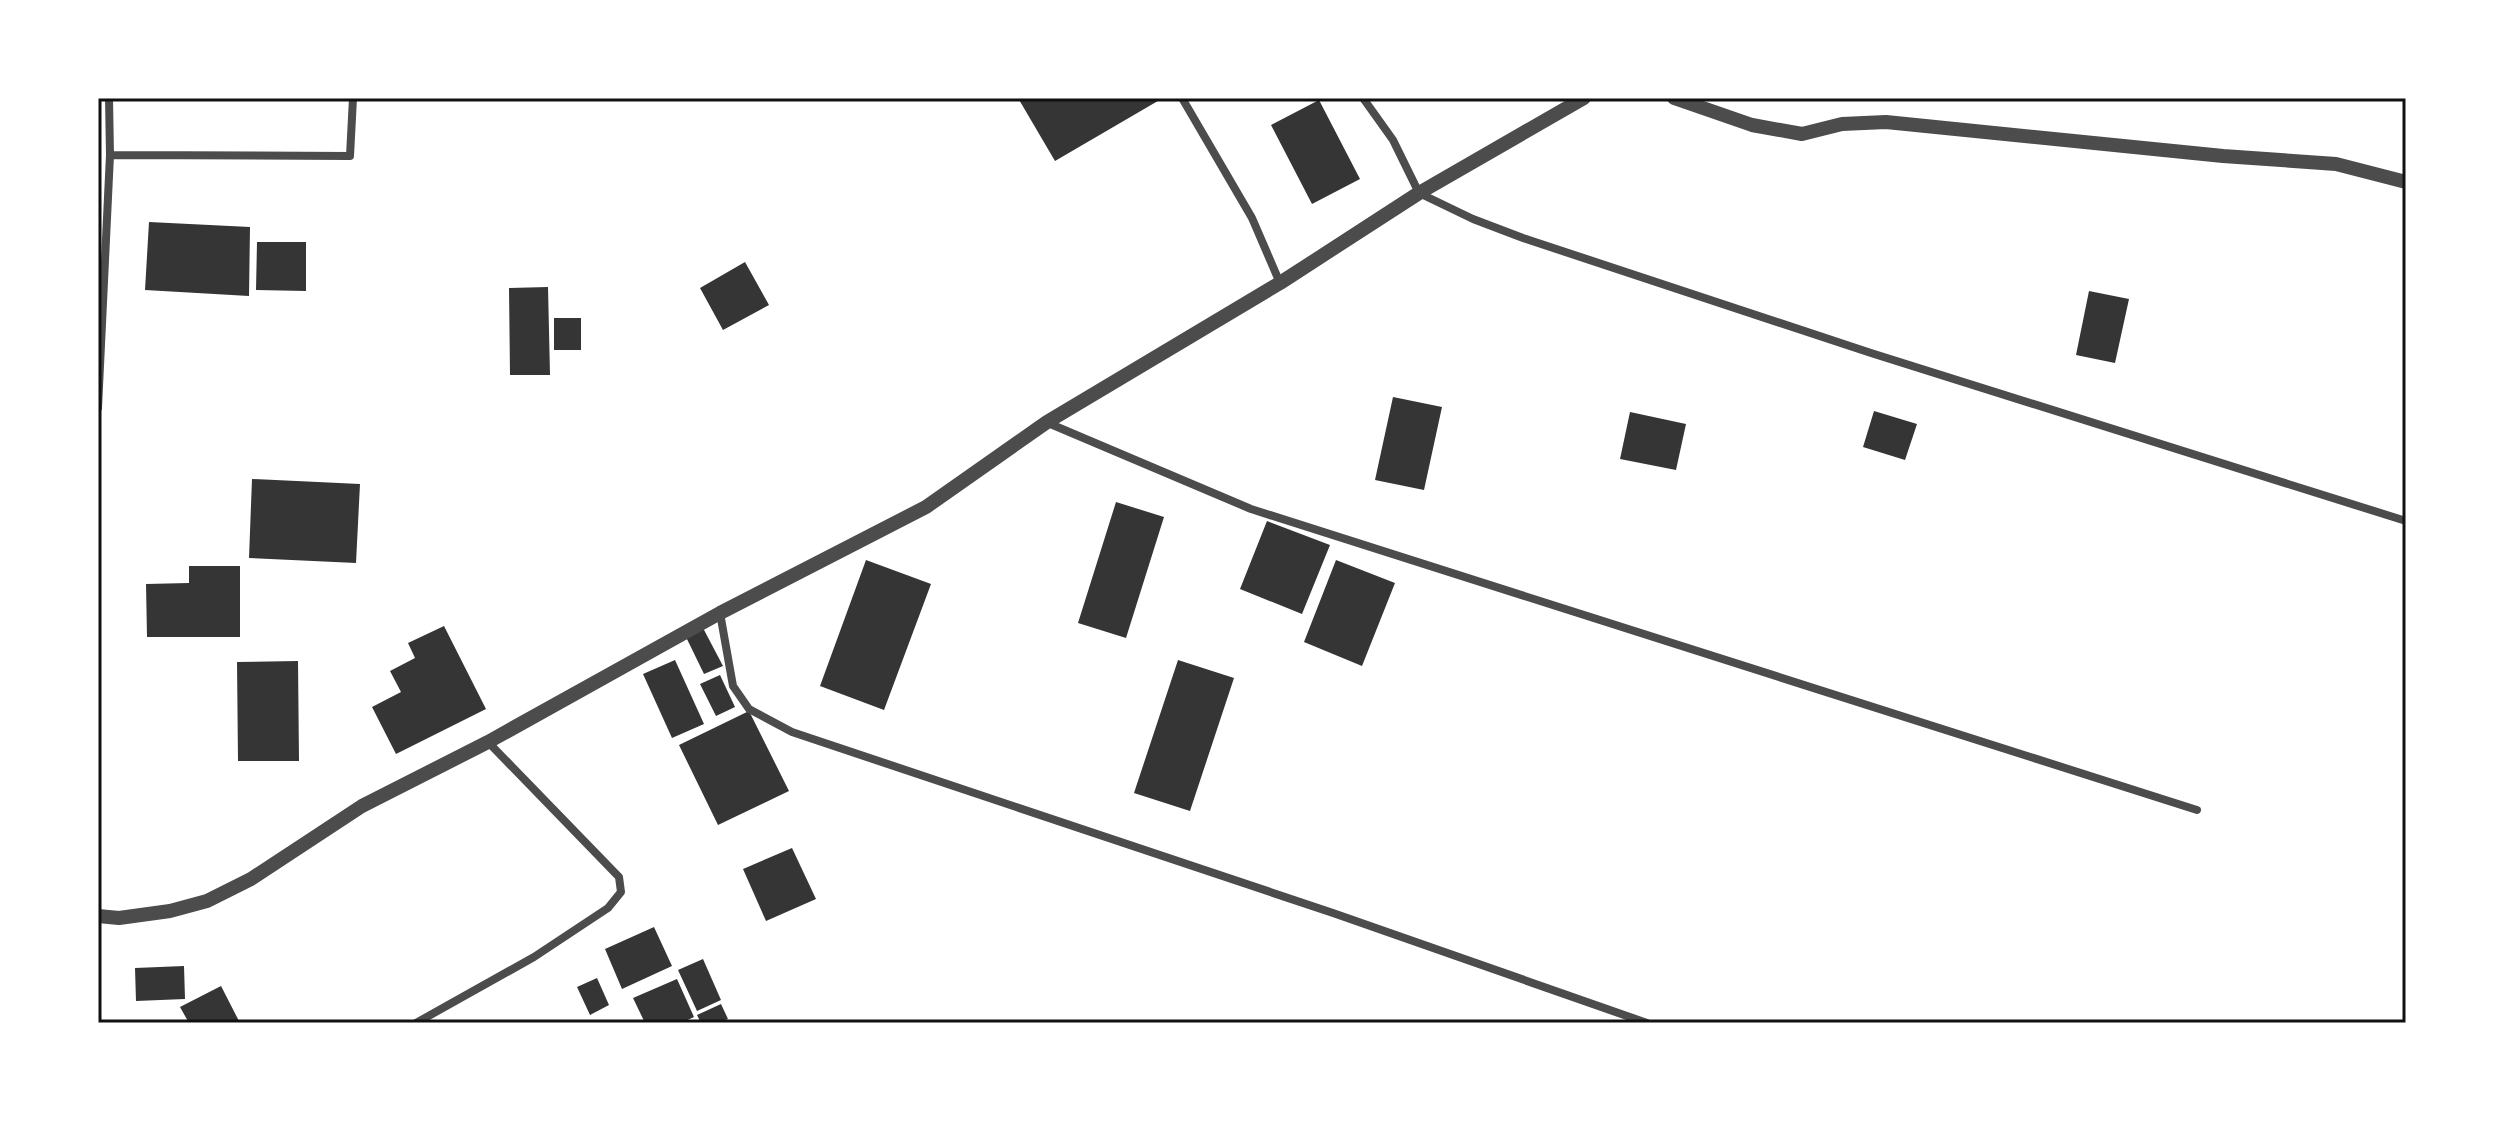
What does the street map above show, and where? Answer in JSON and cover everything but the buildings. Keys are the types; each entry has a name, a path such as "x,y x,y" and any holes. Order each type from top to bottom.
{"street":[{"path":"98,408 110,155 109,98"},
{"path":"110,155 350,156 353,98"},
{"path":"1182,98 1252,218 1280,283"},
{"path":"1363,98 1393,140 1419,193 1473,219 1871,353 2406,521"},
{"path":"98,916 119,918 148,915 207,901 251,879 362,806 488,742 720,613 926,507 1047,422 1280,283 1419,193 1584,98"},
{"path":"1674,98 1752,125 1802,134 1842,124 1886,122 2223,156 2336,164 2406,182"},
{"path":"1047,422 1251,509 2197,810"},
{"path":"720,613 733,686 749,709 792,732 1333,913 1647,1023"},
{"path":"416,1023 534,957 608,908 621,892 619,877 488,742"}]}
